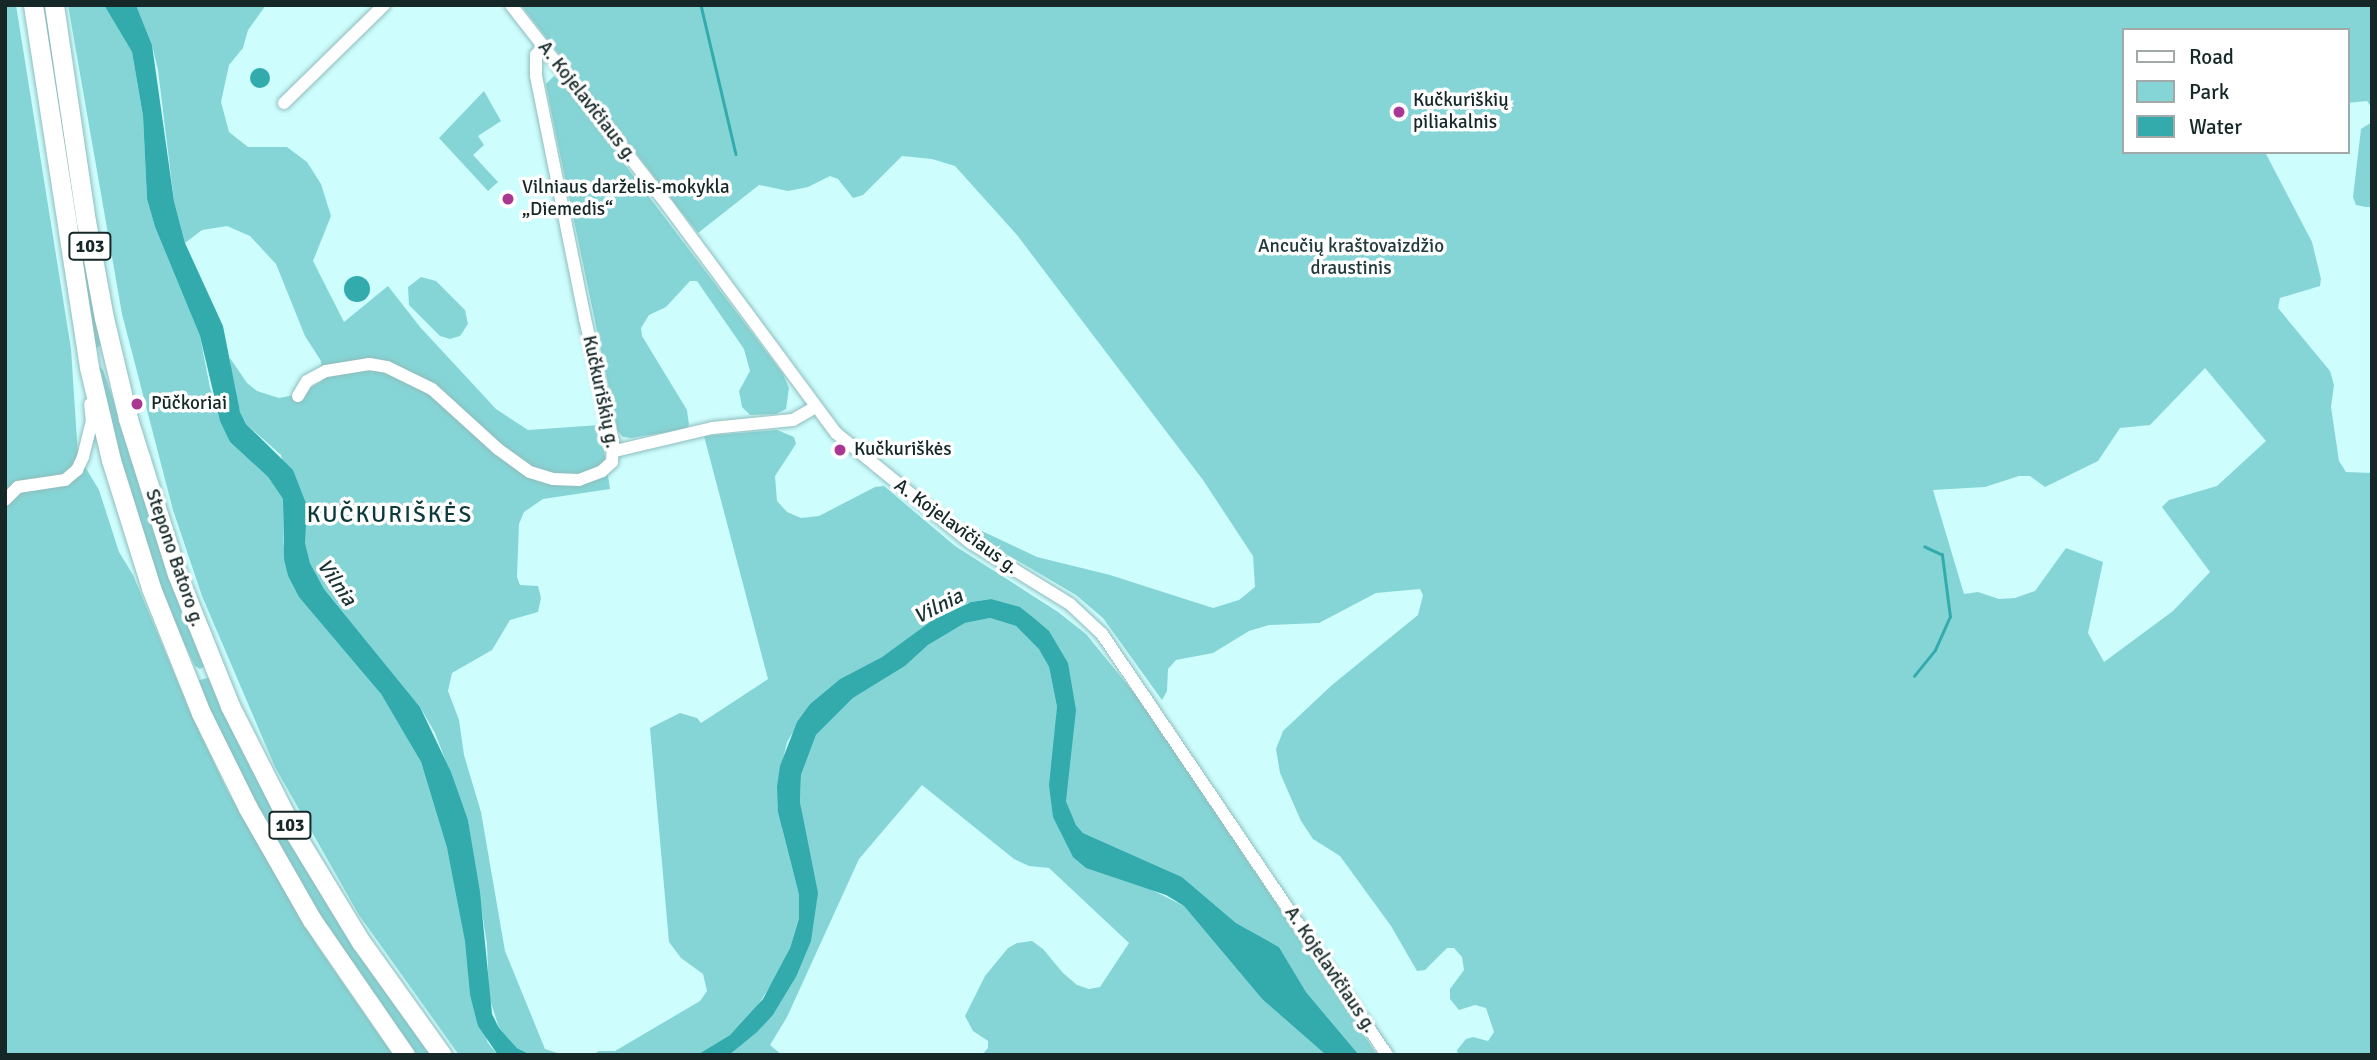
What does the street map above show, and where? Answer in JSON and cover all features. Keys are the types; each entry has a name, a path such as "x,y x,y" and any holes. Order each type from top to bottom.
{"main road":[{"name":"Stepono Batoro g.","path":"33,5 89,367 111,460 147,577 223,759 286,876 360,993 405,1055"},
{"name":"Stepono Batoro g.","path":"54,5 91,253 128,419 177,574 209,657 243,733 310,860 385,977 442,1055"},
{"path":"89,367 95,358 102,359 114,398 128,419"},
{"path":"175,649 197,674 208,673 209,657"}],"street":[{"path":"284,103 384,5"},
{"name":"A. Kojelavičiaus g.","path":"511,5 708,259 814,408 856,452 971,542 1070,604 1102,634 1387,1055"},
{"name":"Kučkuriškių g.","path":"298,396 307,381 326,371 369,364 387,367 432,389 507,457 530,472 553,479 579,480 602,471 612,462 615,451 539,91 536,62 539,50 544,46"},
{"path":"5,500 18,487 65,480 77,470 83,457 92,418 85,381 89,367"},
{"path":"615,451 712,428 793,420 814,408"},
{"path":"83,457 97,453 111,460"}],"green space":[{"path":"5,5 16,5 71,349 78,455 99,490 119,552 133,575 192,716 227,790 318,947 393,1055 5,1055"},
{"path":"68,5 104,5 132,52 143,116 147,199 155,227 200,336 210,388 230,442 268,477 283,499 283,541 288,576 299,596 381,694 421,762 447,848 458,900 466,941 470,995 488,1043 498,1055 459,1055 359,915 275,767 202,596 173,510 122,314"},
{"path":"136,5 266,5 248,30 243,48 229,65 221,102 229,132 248,147 287,147 307,162 321,184 331,216 313,261 344,322 388,286 420,327 496,409 528,430 600,425 610,489 543,499 524,512 519,524 517,577 520,585 538,586 541,598 538,612 510,620 492,650 452,673 448,691 459,720 464,755 481,812 505,951 545,1049 564,1055 531,1055 517,1048 499,1028 489,996 487,945 468,820 435,733 420,707 324,589 310,563 281,455 246,424 240,412 231,380 230,358 247,383 257,391 279,398 300,394 322,381 321,361 305,336 276,264 250,236 227,226 202,230 185,243 174,201 158,70 152,45"},
{"name":"Ancučių kraštovaizdžio draustinis","path":"521,5 2372,5 2372,108 2367,101 2349,103 2349,28 2122,28 2122,154 2266,154 2312,242 2321,279 2320,286 2280,298 2278,308 2330,371 2334,385 2331,407 2339,461 2346,472 2372,473 2372,1055 1458,1055 1457,1050 1466,1039 1473,1037 1488,1041 1494,1032 1486,1008 1475,1005 1459,1010 1450,999 1450,989 1464,970 1462,957 1454,948 1447,948 1425,970 1417,971 1391,926 1340,856 1313,839 1301,821 1280,773 1276,749 1283,731 1332,685 1418,615 1423,595 1420,589 1376,593 1319,623 1269,625 1249,631 1213,653 1176,660 1168,669 1167,691 1162,700 1103,618 1076,595 974,535 982,531 1037,557 1110,575 1213,608 1239,600 1255,587 1253,556 1203,480 1017,235 955,166 932,159 902,156 863,195 853,198 838,179 830,176 808,187 788,191 759,185 698,233","holes":["2205,368 2266,441 2217,486 2169,500 2162,507 2210,572 2173,611 2104,662 2088,633 2103,562 2066,548 2035,591 2015,598 1999,599 1978,592 1964,594 1933,490 1985,487 2019,476 2030,476 2045,487 2098,461 2120,428 2150,425"]},
{"path":"51,72 60,106 101,345 98,347 94,347"},
{"path":"554,76 564,84 783,374 789,388 786,409 776,414 750,415 742,407 739,391 750,371 744,349 697,281 690,281 666,307 649,315 641,328 642,336 687,410 689,425 686,429 631,438 623,437 618,431 546,84"},
{"path":"484,91 501,121 478,136 484,145 473,155 498,182 488,191 439,138"},
{"path":"2372,122 2372,207 2366,207 2356,205 2353,197 2361,129"},
{"path":"421,277 436,281 465,310 468,324 460,336 450,339 440,336 409,305 408,287"},
{"path":"97,365 103,370 205,666 200,669 195,666 155,581 133,517"},
{"path":"777,430 794,437 796,444 775,476 777,501 787,512 801,518 819,516 875,487 884,486 955,546 1058,612 1086,634 1143,704 1377,1055 1359,1055 1306,992 1279,947 1236,923 1182,877 1083,833 1076,825 1066,801 1068,663 991,599 971,602 950,610 882,657 840,679 810,704 787,742 777,786 783,832 799,895 799,917 790,948 775,979 754,1011 730,1035 697,1055 592,1055 599,1051 615,1051 700,1001 707,991 703,974 681,958 669,942 650,728 680,713 697,718 701,723 768,679 704,436"},
{"path":"990,618 1016,626 1040,649 1049,667 1057,707 1053,817 1148,888 1184,906 1262,999 1326,1055 982,1055 988,1048 988,1041 973,1031 965,1016 985,976 1008,948 1017,943 1032,941 1077,985 1089,989 1100,987 1129,943 1049,868 1029,866 1014,859 922,785 859,859 787,1017 770,1045 782,1055 729,1055 773,1015 796,977 804,826 800,802 801,775 816,735 853,698 905,666 928,645 965,623"},
{"path":"210,677 435,1055 412,1055 359,982 250,800 197,681"}],"water":[{"path":"104,5 136,5 152,45 174,201 185,243 223,326 240,412 246,424 293,470 307,506 305,543 310,563 324,589 420,707 451,772 468,820 480,892 492,1014 499,1028 517,1048 531,1055 498,1055 478,1026 470,995 465,941 447,848 421,762 381,694 299,597 288,576 284,559 283,499 268,477 230,442 220,421 200,336 155,227 147,199 143,116 132,52"},
{"path":"260,68 267,71 270,78 267,85 260,88 253,85 250,78 253,71"},
{"path":"357,276 366,280 370,289 366,298 357,302 348,298 344,289 348,280"},
{"path":"991,599 1020,607 1035,619 1049,631 1068,663 1076,710 1066,801 1076,825 1083,833 1182,877 1236,923 1279,947 1306,992 1359,1055 1326,1055 1262,999 1184,906 1166,895 1086,868 1073,857 1053,817 1049,785 1057,707 1049,667 1039,649 1016,626 990,618 965,623 928,645 905,666 853,698 816,735 801,775 800,802 818,893 811,941 796,977 773,1015 757,1032 729,1055 697,1055 730,1035 763,999 790,948 799,918 799,895 778,812 777,786 780,766 797,722 810,704 840,679 882,657 933,620 971,602"}],"waterway":[{"path":"701,5 736,154"},
{"path":"1914,676 1935,650 1950,617 1942,555 1925,547"}],"place":[{"name":"Kučkuriškių piliakalnis","path":"1399,112"},
{"name":"Vilniaus darželis-mokykla „Diemedis“","path":"508,199"},
{"name":"Pūčkoriai","path":"137,404"},
{"name":"Kučkuriškės","path":"840,450"}],"district":[{"name":"KUČKURIŠKĖS","path":"390,515"}],"water label":[{"name":"Vilnia","path":"337,582"},
{"name":"Vilnia","path":"938,606"}]}
